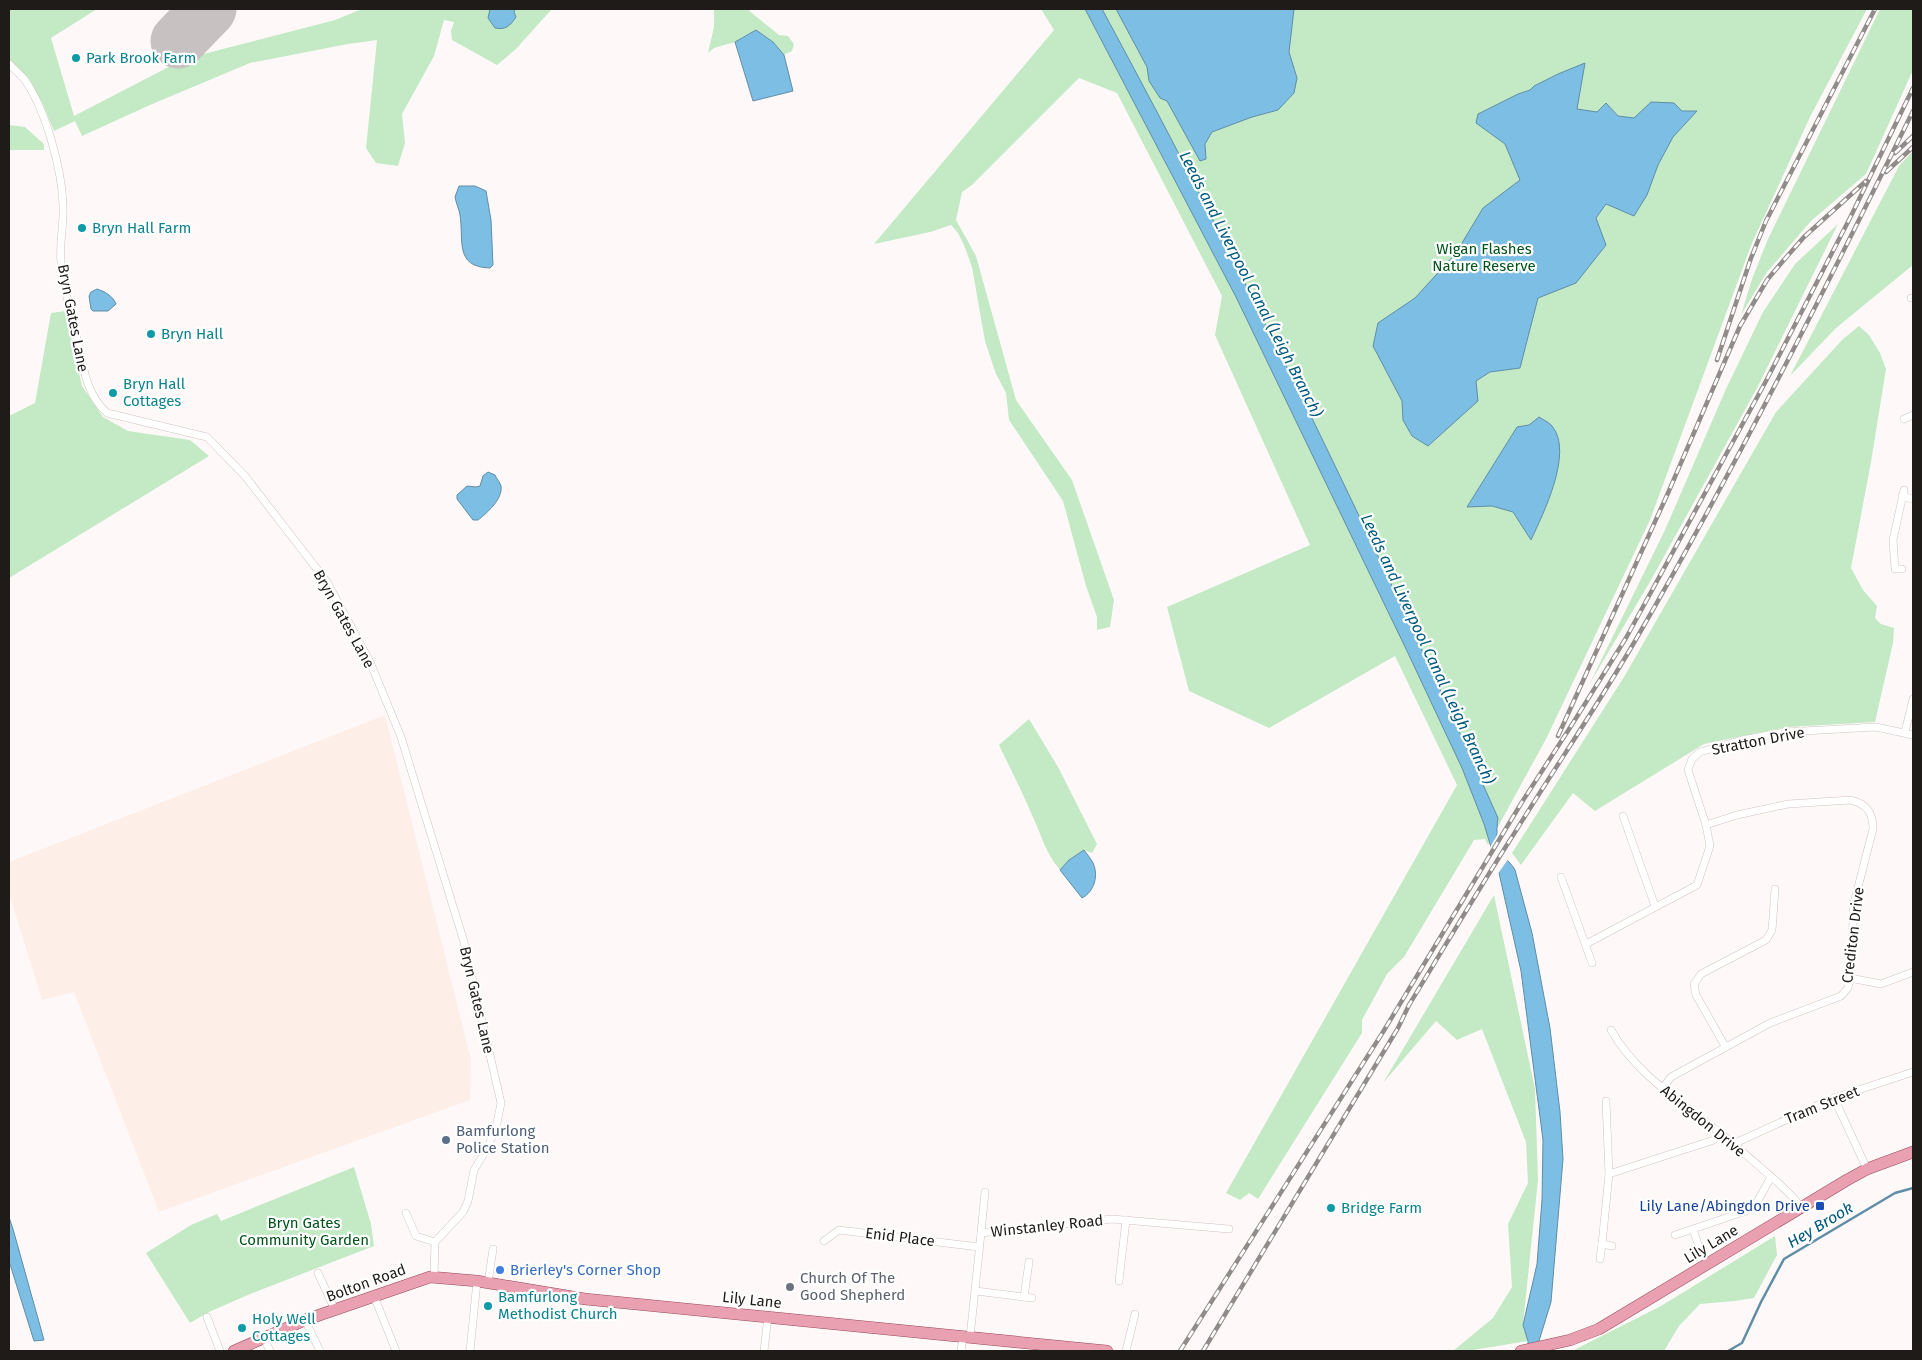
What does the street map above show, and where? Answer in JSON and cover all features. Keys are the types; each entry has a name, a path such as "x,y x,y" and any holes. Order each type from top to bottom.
{"main road":[{"name":"Lily Lane","path":"1521,1351 1583,1336 1617,1319 1800,1207 1867,1169 1913,1152"},
{"name":"Lily Lane","path":"429,1278 482,1282 586,1299 1107,1351"},
{"name":"Bolton Road","path":"234,1351 306,1320 429,1278"}],"street":[{"name":"Bryn Gates Lane","path":"9,64 24,80 37,103 56,157 62,184 61,262 85,378 94,398 99,406 107,412 207,437 245,476 327,582 370,662 402,737 464,942 501,1103 489,1144 474,1170 464,1212 435,1242"},
{"path":"1904,419 1913,417"},
{"path":"1902,569 1895,569 1893,540 1903,493 1913,499"},
{"path":"1913,699 1904,732 1913,735"},
{"name":"Stratton Drive","path":"1586,944 1655,906 1697,886 1710,846 1706,825 1688,770 1692,758 1700,752 1742,740 1785,732 1876,727 1904,732"},
{"name":"Crediton Drive","path":"1662,1088 1671,1077 1770,1023 1841,996 1848,988 1850,978 1854,903 1873,829 1873,820 1869,810 1861,802 1851,800 1788,804 1736,815 1706,825"},
{"path":"1624,816 1655,906"},
{"path":"1561,877 1592,963"},
{"path":"1726,1046 1696,995 1694,984 1701,974 1766,940 1772,930 1775,889"},
{"path":"1850,978 1881,984 1913,972"},
{"name":"Abingdon Drive","path":"1611,1030 1618,1044 1643,1071 1721,1133 1790,1192 1800,1207"},
{"name":"Tram Street","path":"1733,1144 1834,1098 1913,1072"},
{"path":"1834,1098 1867,1169"},
{"path":"1600,1259 1609,1174 1606,1101"},
{"path":"1609,1174 1714,1140 1721,1133"},
{"path":"1675,1235 1746,1211 1755,1206 1771,1176"},
{"path":"981,1234 985,1192"},
{"path":"406,1213 416,1236 435,1242 429,1278"},
{"name":"Winstanley Road","path":"961,1351 976,1291 981,1234 1112,1219 1218,1232 1229,1229"},
{"path":"1119,1281 1126,1220"},
{"path":"1693,1229 1698,1244"},
{"name":"Enid Place","path":"824,1241 839,1230 979,1247"},
{"path":"1602,1244 1612,1246"},
{"path":"470,1351 482,1282 493,1249"},
{"path":"1024,1297 1029,1262"},
{"path":"318,1273 335,1310"},
{"path":"976,1291 1032,1298"},
{"path":"374,1296 395,1351"},
{"path":"1126,1351 1135,1314"},
{"path":"764,1351 768,1316"},
{"path":"207,1317 220,1351"},
{"path":"306,1320 320,1351"},
{"path":"264,1338 270,1351"}],"shaded area":[{"path":"385,715 471,1060 470,1100 159,1212 74,992 42,1000 9,893 9,862"}],"green space":[{"path":"9,9 97,9 51,38 74,116 184,59 335,20 362,9 552,9 515,50 497,65 452,40 451,31 454,22 444,20 434,56 402,114 405,143 398,166 376,163 366,148 377,40 250,63 82,136 75,121 54,131 42,102 9,63"},
{"path":"714,9 747,9 779,35 788,36 794,44 792,51 784,55 773,42 756,30 735,42 714,48 708,53 714,27"},
{"name":"Wigan Flashes Nature Reserve","path":"1041,9 1867,9 1810,117 1752,243 1650,520 1546,739 1488,845 1485,839 1474,840 1404,957 1387,974 1362,1020 1362,1033 1258,1199 1249,1193 1240,1200 1226,1193 1457,785 1395,656 1269,728 1189,691 1167,607 1310,545 1215,335 1222,296 1117,93 1079,78 972,185 962,192 956,220 976,256 1016,400 1072,480 1114,600 1110,627 1097,630 1097,617 1086,586 1063,501 1009,420 1006,393 996,374 985,341 972,267 958,233 951,225 930,232 874,244 1054,30"},
{"path":"1880,9 1913,9 1913,70 1866,174 1811,221 1767,272 1741,315 1752,279 1768,239"},
{"path":"9,125 25,127 44,144 44,150 9,150"},
{"path":"1913,151 1913,265 1836,328 1790,376 1899,166"},
{"path":"1838,224 1757,388 1651,580 1589,685 1665,530 1726,389 1763,312 1795,264"},
{"path":"65,311 82,386 103,417 128,431 190,440 209,456 9,578 9,416 35,403 51,313"},
{"path":"1859,326 1869,335 1880,353 1886,369 1851,568 1863,590 1877,606 1875,618 1881,624 1894,628 1893,643 1875,722 1788,727 1704,744 1595,811 1573,793 1521,865 1512,853 1624,677 1776,412 1843,339"},
{"path":"1029,719 1058,767 1097,844 1092,853 1084,850 1069,860 1060,870 1047,851 999,745"},
{"path":"1494,895 1535,1089 1538,1180 1523,1324 1528,1341 1467,1351 1453,1351 1493,1318 1512,1287 1508,1224 1528,1183 1526,1142 1482,1029 1457,1040 1436,1021 1383,1083"},
{"name":"Bryn Gates Community Garden","path":"354,1167 371,1224 374,1246 250,1294 209,1312 190,1323 146,1253 191,1225 217,1214 221,1221"},
{"path":"1775,1236 1777,1255 1754,1298 1700,1304 1679,1326 1664,1351 1572,1351 1661,1306"}],"water":[{"path":"490,9 515,9 516,17 507,27 495,28 488,18"},
{"name":"Leeds and Liverpool Canal (Leigh Branch)","path":"1085,9 1102,9 1207,208 1357,511 1498,818 1498,843 1506,859 1515,870 1532,933 1550,1028 1560,1112 1563,1159 1551,1302 1539,1341 1528,1351 1528,1341 1523,1325 1537,1264 1542,1200 1543,1140 1521,971 1499,873 1484,824 1462,768 1407,651 1236,297"},
{"path":"1116,9 1294,9 1289,52 1297,78 1294,93 1278,110 1252,117 1212,132 1205,144 1206,159 1200,161 1167,101 1160,98 1149,81 1147,67"},
{"path":"756,30 773,42 784,55 793,91 753,101 735,42"},
{"path":"1585,63 1577,109 1597,112 1606,103 1618,116 1634,118 1651,102 1674,103 1682,111 1697,111 1673,137 1658,165 1647,195 1634,216 1606,204 1596,218 1606,245 1576,283 1538,298 1520,368 1490,372 1476,381 1478,401 1428,446 1412,436 1403,420 1402,401 1373,346 1378,323 1415,298 1456,253 1483,208 1520,180 1505,144 1476,123 1478,114 1530,90 1558,74"},
{"path":"459,186 475,186 486,191 491,220 493,265 490,268 471,263 463,250 460,215 455,197"},
{"path":"97,289 108,294 115,301 116,304 108,311 93,311 91,309 89,296 91,292"},
{"path":"1539,417 1552,426 1558,437 1560,451 1558,467 1549,499 1531,540 1513,512 1492,506 1467,507 1517,427 1529,425"},
{"path":"488,472 495,475 500,483 500,496 486,514 478,520 473,520 457,499 457,495 467,486 480,486 483,476"},
{"path":"1084,850 1093,863 1096,873 1090,892 1082,898 1060,870 1069,860"},
{"path":"9,1217 44,1340 34,1341 9,1261"}],"pier":[{"path":"1499,832 1498,835 1509,858 1497,875 1489,849"}],"waterway":[{"name":"Hey Brook","path":"1728,1351 1742,1343 1784,1259 1895,1193 1913,1188"}],"runway":[{"path":"178,41 209,9"}],"railway":[{"path":"1717,360 1751,258 1766,221 1875,9"},
{"path":"1180,1351 1383,1032 1522,802 1626,638 1766,381 1851,216 1913,88"},
{"path":"1203,1351 1398,1028 1409,1005 1635,641 1708,510 1778,378 1913,111"},
{"path":"1895,153 1913,136"},
{"path":"1886,172 1913,147"},
{"path":"1558,736 1668,493 1740,326 1767,280 1783,261 1804,237 1866,181"}],"place":[{"name":"Park Brook Farm","path":"76,58"},
{"name":"Bryn Hall Farm","path":"82,228"},
{"name":"Bryn Hall","path":"151,334"},
{"name":"Bryn Hall Cottages","path":"113,393"},
{"name":"Bamfurlong Police Station","path":"446,1140"},
{"name":"Lily Lane/Abingdon Drive","path":"1820,1206"},
{"name":"Bridge Farm","path":"1331,1208"},
{"name":"Brierley's Corner Shop","path":"500,1270"},
{"name":"Church Of The Good Shepherd","path":"790,1287"},
{"name":"Bamfurlong Methodist Church","path":"488,1306"},
{"name":"Holy Well Cottages","path":"242,1328"}]}
